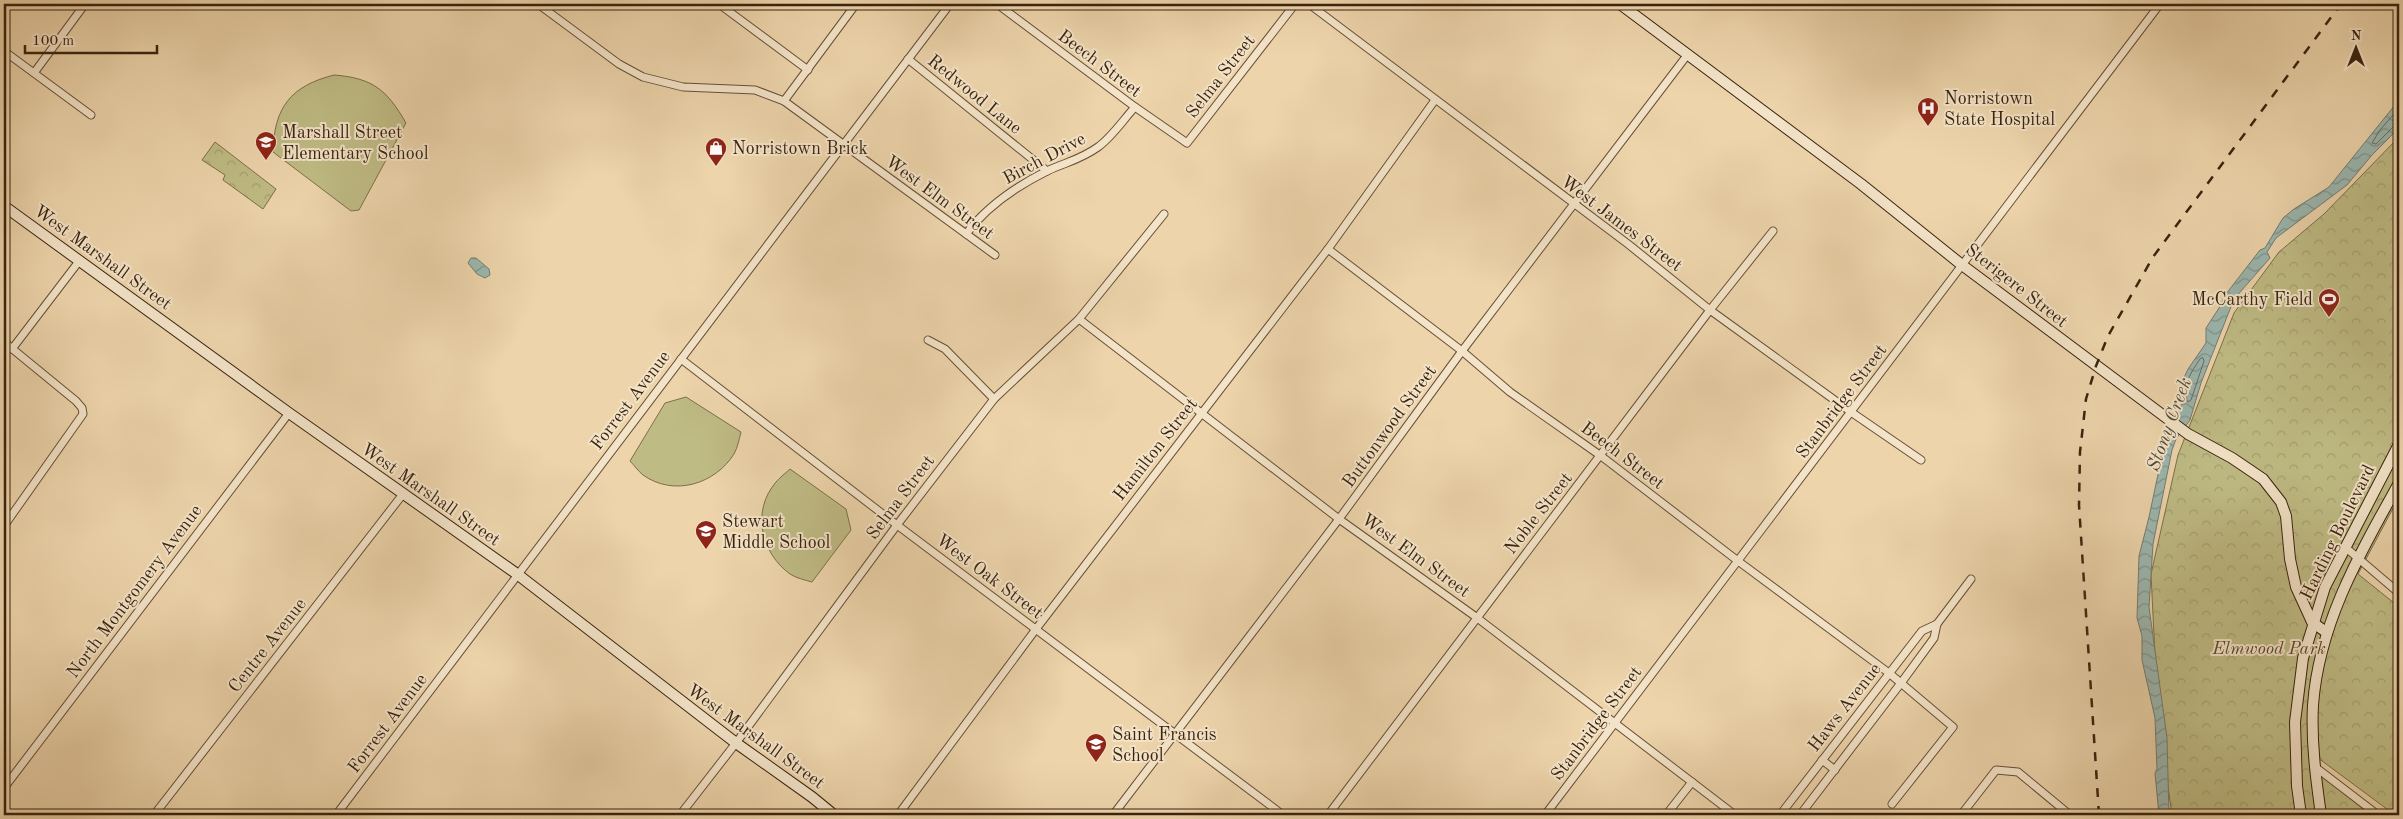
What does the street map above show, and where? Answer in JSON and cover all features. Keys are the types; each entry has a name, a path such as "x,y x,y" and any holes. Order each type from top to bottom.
{"street":[{"path":"34,73 85,4"},
{"path":"719,4 808,70"},
{"path":"784,101 856,4"},
{"name":"Forrest Avenue","path":"336,815 516,574 950,4"},
{"name":"Beech Street","path":"998,4 1135,107 1187,143"},
{"name":"Selma Street","path":"1187,143 1295,4"},
{"name":"West James Street","path":"1309,4 1575,205 1710,310 1921,460"},
{"name":"Sterigere Street","path":"1620,4 1861,184 1962,265 2188,434 2232,458 2263,479 2281,502 2289,533 2290,559 2294,581 2312,622"},
{"name":"Stanbridge Street","path":"1545,815 2160,4"},
{"name":"West Elm Street","path":"541,5 620,64 643,77 683,87 755,90 784,101 995,255"},
{"path":"4,51 92,115"},
{"name":"Buttonwood Street","path":"1113,815 1339,519 1462,352 1688,54"},
{"name":"Redwood Lane","path":"908,59 1047,171"},
{"name":"Hamilton Street","path":"898,815 1036,629 1328,249 1435,100"},
{"name":"Birch Drive","path":"966,234 978,218 996,201 1047,171 1074,162 1100,146 1135,107"},
{"name":"West Marshall Street","path":"4,206 289,413 516,574 736,743 834,815"},
{"name":"Selma Street","path":"680,815 736,743 897,525 994,399 1079,318 1164,214"},
{"name":"Noble Street","path":"1328,815 1476,617 1601,456 1710,310 1773,231"},
{"name":"Beech Street","path":"1328,249 1462,352 1510,392 1601,456 1888,673 1953,726 1892,804"},
{"path":"12,349 80,260"},
{"name":"West Elm Street","path":"1079,318 1339,519 1476,617 1735,815"},
{"path":"928,340 946,349 994,399"},
{"path":"4,342 76,401 82,408 83,414 4,526"},
{"name":"West Oak Street","path":"681,359 1117,692 1283,815"},
{"name":"North Montgomery Avenue","path":"4,788 289,413"},
{"name":"Harding Boulevard","path":"2301,815 2297,786 2295,722 2303,658 2312,622 2325,586 2399,444"},
{"name":"Harding Boulevard","path":"2321,815 2314,766 2313,705 2326,632 2357,557 2399,483"},
{"name":"Centre Avenue","path":"154,815 403,494"},
{"path":"2345,547 2399,592"},
{"name":"Haws Avenue","path":"1800,815 1934,638 1937,624 1971,579"},
{"path":"2312,622 2326,632"},
{"name":"Haws Avenue","path":"1780,815 1922,631 1937,624"},
{"path":"1822,760 1835,770"},
{"path":"2314,766 2378,815"},
{"path":"1961,815 1996,770 2018,772 2070,815"},
{"path":"1666,815 1692,782"}],"green space":[{"path":"334,75 359,79 378,88 392,102 406,123 359,210 351,211 273,152 277,123 281,111 288,101 306,85"},
{"name":"Elmwood Park","path":"2399,137 2399,497 2358,574 2399,607 2399,815 2395,815 2314,755 2322,815 2172,815 2158,717 2151,574 2178,455 2234,313 2279,252 2324,214"},
{"path":"215,142 276,189 263,209 223,180 225,175 202,160"},
{"path":"686,397 741,432 736,449 726,464 705,480 680,486 655,482 643,475 630,461 665,403"},
{"path":"790,469 846,509 851,530 812,582 790,574 780,565 766,543 763,531 762,518 768,493"},
{"path":"2319,774 2371,815 2325,815"}],"water":[{"path":"2399,100 2399,128 2372,155 2347,185 2276,238 2267,252 2270,258 2234,299 2201,383 2190,420 2176,439 2172,450 2153,544 2149,607 2167,738 2169,815 2159,815 2155,773 2157,769 2155,718 2142,660 2142,636 2137,618 2139,556 2167,432 2182,404 2179,389 2188,369 2206,343 2206,328 2226,294 2260,250 2265,248 2283,218 2329,187"},
{"path":"471,258 476,258 489,269 490,275 485,278 477,274 468,263"}],"railway":[{"path":"2099,815 2079,505 2080,452 2086,399 2108,336 2153,257 2341,4"}],"place":[{"name":"Norristown State Hospital","path":"1928,127"},
{"name":"Marshall Street Elementary School","path":"266,161"},
{"name":"Norristown Brick","path":"716,167"},
{"name":"McCarthy Field","path":"2329,318"},
{"name":"Stewart Middle School","path":"706,550"},
{"name":"Saint Francis School","path":"1096,763"}],"water label":[{"name":"Stony Creek","path":"2168,424"}]}
